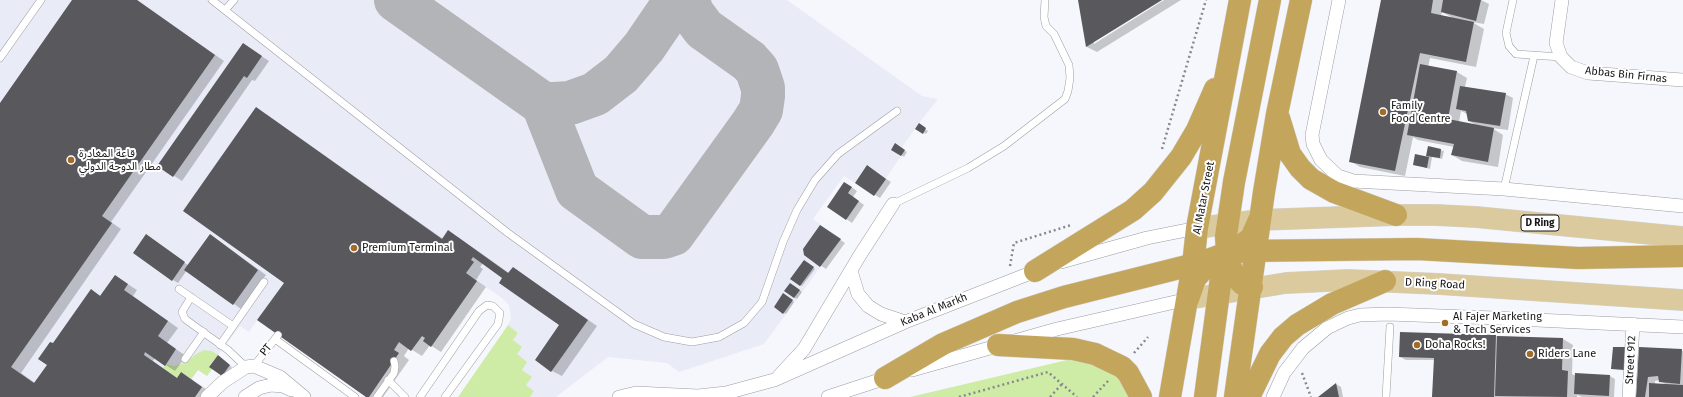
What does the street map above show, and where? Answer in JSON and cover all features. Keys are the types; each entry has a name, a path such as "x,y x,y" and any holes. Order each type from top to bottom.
{"highway":[{"name":"Al Matar Street","path":"1170,397 1188,299 1197,228 1240,0"},
{"path":"1205,397 1225,254 1227,224 1270,0"},
{"path":"1235,397 1252,287 1260,220 1277,114 1301,0"},
{"path":"1035,271 1122,218 1154,192 1173,170 1190,142 1231,51"},
{"path":"1277,114 1290,154 1300,168 1311,179 1334,192 1396,215"},
{"path":"1188,299 1198,275 1212,262 1251,238 1260,220"},
{"path":"1197,228 1210,232 1215,236 1220,243 1235,277 1242,284 1252,287"},
{"path":"885,378 943,344 1017,312 1064,297 1193,265 1225,254 1256,251 1417,249 1578,258 1683,256"},
{"path":"1249,397 1270,354 1297,324 1332,304 1385,281"},
{"path":"998,345 1073,349 1095,354 1122,367 1128,373 1142,397"}],"main road":[{"name":"D Ring","path":"1197,228 1260,220 1396,215 1476,217 1683,237"},
{"name":"D Ring Road","path":"1188,299 1252,287 1297,282 1385,281 1683,300"}],"street":[{"path":"1339,0 1313,126 1313,144 1320,160 1332,172 1345,179 1361,182 1504,188 1683,206"},
{"path":"1561,57 1556,43 1562,0"},
{"name":"Abbas Bin Firnas","path":"1561,57 1571,67 1588,73 1683,80"},
{"path":"774,380 804,349 893,204"},
{"name":"Kaba Al Markh","path":"619,397 636,393 675,396 726,394 774,380 905,322 1035,271 1126,244 1197,228"},
{"path":"851,271 858,294 868,306 881,314 905,322"},
{"path":"828,397 885,378 998,345 1057,329 1188,299"},
{"path":"1273,397 1278,383 1290,363 1303,348 1318,335 1337,322 1360,315 1388,314 1683,327"},
{"name":"Street 912","path":"1629,397 1632,324"},
{"path":"206,397 223,382 250,366 280,377 302,395"},
{"path":"245,397 259,388 271,385 282,386 302,395"}],"lane":[{"path":"0,58 41,0"},
{"path":"212,0 226,9 508,233 634,324 664,337 692,342 719,337 744,323 762,302 788,229 797,210 815,180 838,154 898,111"},
{"path":"226,9 234,0"},
{"path":"893,204 968,168 1004,146 1065,99 1070,78 1069,65 1054,34 1046,26 1044,17 1046,0"},
{"path":"1514,0 1506,33 1509,46 1516,54 1561,57"},
{"path":"1504,188 1534,56"},
{"path":"220,345 264,282"},
{"path":"179,289 234,326"},
{"path":"191,297 183,308 183,316 250,366"},
{"path":"420,397 479,311 487,305 493,306 500,313 498,324 445,397"},
{"path":"1386,397 1390,327"},
{"path":"185,359 204,332"},
{"name":"PT","path":"250,366 277,337 355,397"},
{"path":"377,397 395,370 394,361"},
{"path":"388,380 405,397"}],"path":[{"path":"1162,150 1206,0"},
{"path":"1008,281 1014,243 1077,223"},
{"path":"959,397 1048,372 1077,397"},
{"path":"1050,397 1062,384"}],"shaded area":[{"path":"0,0 787,0 922,96 938,99 919,123 926,128 923,134 915,129 902,147 905,150 874,196 844,176 813,219 841,239 764,344 679,372 667,363 608,357 556,397 530,397 534,391 526,385 513,340 518,333 508,325 511,318 509,305 502,298 477,281 431,347 423,341 425,338 422,336 411,351 399,343 394,349 399,353 369,397 366,397 257,320 249,332 240,326 218,355 230,365 222,376 212,369 207,376 198,370 192,379 202,387 195,397 0,397"}],"green space":[{"path":"508,325 518,333 513,340 522,347 517,354 527,362 522,370 532,377 526,385 534,391 530,397 458,397"},
{"path":"204,350 212,351 218,355 209,366 212,369 207,376 198,370 191,379 181,372 177,378 163,368 166,364 174,366 185,363 196,354"},
{"path":"1084,356 1119,375 1131,397 910,397"}],"building":[{"name":"قاعة المغادرة مطار الدوحة الدولي","path":"72,0 137,0 215,55 102,216 112,223 11,367 34,383 47,365 38,359 50,342 53,343 91,289 100,296 115,275 128,284 124,290 168,321 158,336 176,349 165,366 145,352 144,355 177,378 181,372 202,387 195,397 0,397 0,103"},
{"path":"1078,0 1162,0 1086,47"},
{"name":"Family Food Centre","path":"1381,0 1433,0 1431,13 1474,22 1466,62 1420,53 1395,171 1349,162"},
{"path":"1443,0 1481,0 1476,21 1441,12"},
{"path":"243,43 262,56 247,78 244,76 173,177 157,166"},
{"path":"1420,64 1457,71 1448,119 1494,128 1488,162 1451,155 1454,144 1407,135"},
{"path":"1460,86 1506,93 1500,126 1468,121 1466,111 1456,109"},
{"name":"Premium Terminal","path":"256,107 442,239 448,230 508,273 513,267 588,320 551,372 535,360 559,325 499,283 502,278 473,257 471,260 474,262 466,273 477,281 431,347 423,341 425,338 422,336 411,351 399,342 394,350 399,353 369,397 366,397 257,320 284,283 183,211"},
{"path":"919,123 926,128 923,134 915,129"},
{"path":"895,143 905,150 901,156 891,150"},
{"path":"1428,146 1441,149 1440,158 1426,156"},
{"path":"1415,154 1429,157 1427,168 1413,165"},
{"path":"867,165 886,179 874,196 855,183"},
{"path":"844,182 852,187 848,193 859,201 846,220 827,207"},
{"path":"820,225 841,239 820,267 804,255 803,249"},
{"path":"146,234 185,262 172,281 133,253"},
{"path":"210,234 258,270 233,305 184,270"},
{"path":"804,260 814,267 800,286 790,279"},
{"path":"790,283 800,290 794,298 784,291"},
{"path":"783,293 793,300 783,314 774,307"},
{"path":"1400,332 1496,335 1494,397 1432,397 1434,358 1399,357"},
{"name":"Riders Lane","path":"1497,336 1563,338 1562,370 1568,371 1567,397 1495,396"},
{"path":"1613,347 1625,347 1624,370 1611,369"},
{"path":"1639,347 1682,349 1680,384 1659,382 1658,376 1648,377 1645,397 1636,397"},
{"path":"218,355 230,365 222,376 209,367"},
{"path":"1575,373 1610,375 1609,396 1574,394"},
{"path":"1336,383 1339,397 1318,397"},
{"path":"1649,383 1683,385 1683,397 1649,397"}],"taxiway":[{"path":"396,0 543,104 570,103 595,94 621,74 644,47 676,0"},
{"path":"543,104 577,190 642,237 664,237 673,234 753,123 761,110 763,96 763,88 757,70 749,61 704,29 692,13 688,0"}],"place":[{"name":"Family Food Centre","path":"1383,112"},
{"name":"قاعة المغادرة مطار الدوحة الدولي","path":"71,160"},
{"name":"Premium Terminal","path":"354,248"},
{"name":"Al Fajer Marketing & Tech Services","path":"1445,323"},
{"name":"Doha Rocks!","path":"1417,345"},
{"name":"Riders Lane","path":"1530,354"}]}
